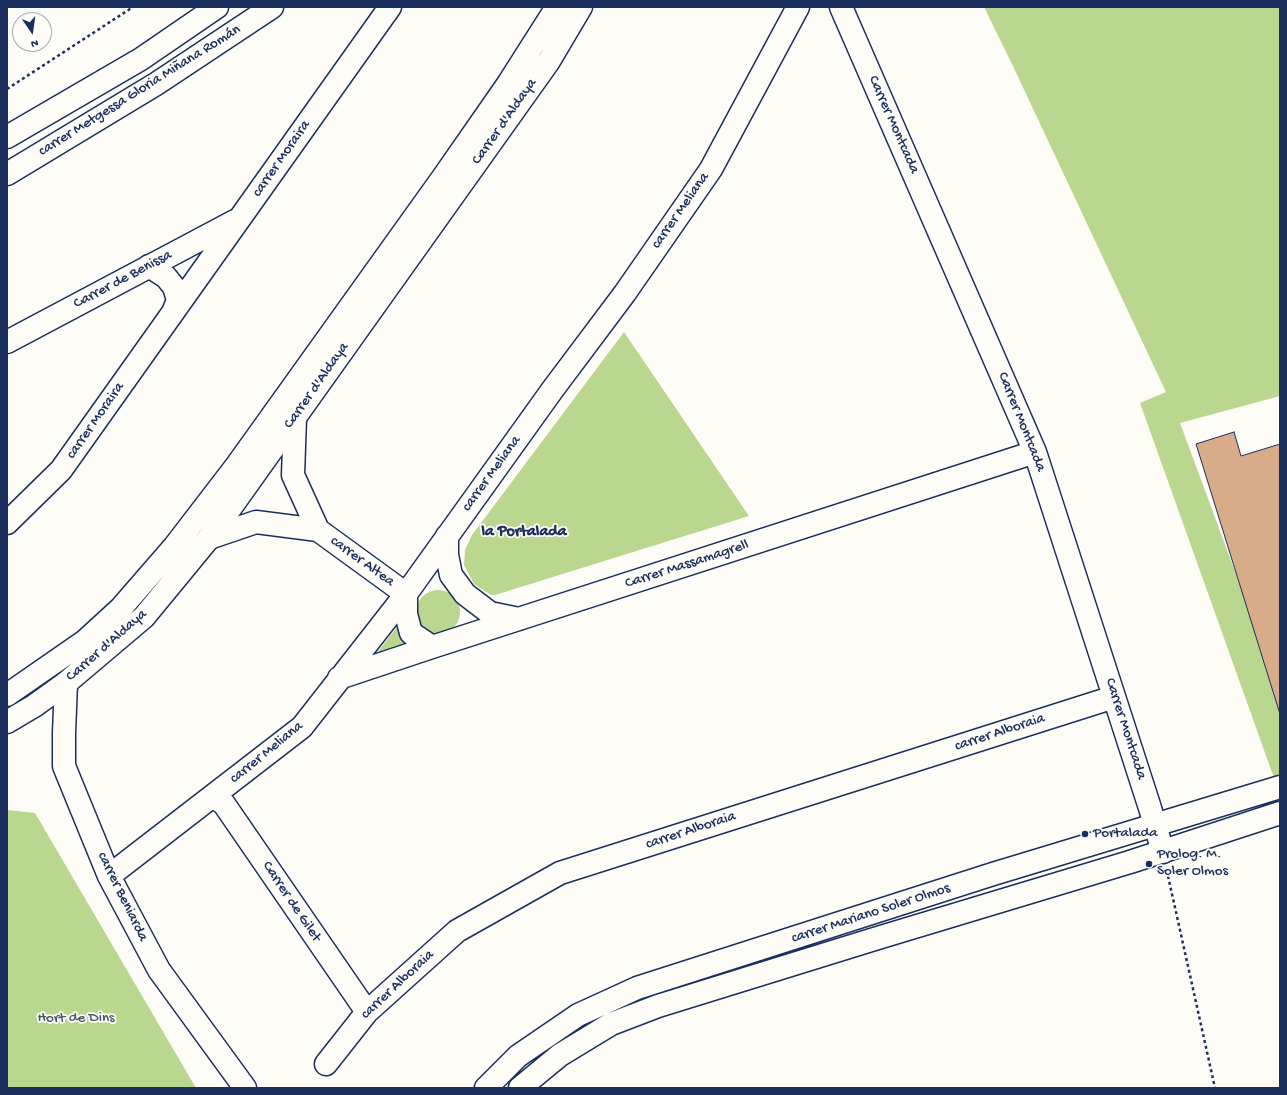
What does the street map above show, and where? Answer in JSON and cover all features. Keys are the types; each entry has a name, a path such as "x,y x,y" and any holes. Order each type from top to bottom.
{"street":[{"name":"carrer Metgessa Gloria Miñana Román","path":"7,137 141,58 217,7"},
{"name":"carrer Metgessa Gloria Miñana Román","path":"7,174 156,84 272,7"},
{"name":"carrer Moraira","path":"7,523 61,470 390,7"},
{"name":"Carrer d'Aldaya","path":"7,695 85,641 121,608 174,547 237,465 444,176 508,84 557,7"},
{"name":"Carrer d'Aldaya","path":"7,722 34,706 66,682 144,617 209,538 549,61 581,7"},
{"name":"carrer Meliana","path":"109,876 302,727 406,594 553,389 625,293 711,169 798,7"},
{"name":"Carrer Montcada","path":"841,7 1035,452 1163,852"},
{"name":"Carrer de Benissa","path":"7,342 239,218"},
{"path":"149,266 166,277 174,287 178,300 174,310"},
{"name":"carrer Altea","path":"295,418 293,475 318,530"},
{"name":"Carrer Massamagrell","path":"339,678 1035,452"},
{"name":"carrer Altea","path":"209,538 256,522 318,530 406,594"},
{"path":"447,536 451,575 465,594 490,612 520,619"},
{"path":"406,594 406,614 411,633 432,647"},
{"name":"carrer Beniarda","path":"66,682 64,766 109,876 159,970 245,1088"},
{"name":"carrer Alboraia","path":"326,1064 367,1012 457,931 560,873 1114,697"},
{"name":"carrer Mariano Soler Olmos","path":"486,1088 518,1056 578,1014 636,988 993,874 1280,787"},
{"name":"Carrer de Gilet","path":"213,796 224,804 367,1012"},
{"name":"carrer Mariano Soler Olmos","path":"520,1088 560,1055 611,1024 658,1006 888,934 1163,852 1280,813"}],"path":[{"path":"7,89 133,7"},
{"path":"1163,852 1215,1088"}],"green space":[{"path":"984,7 1280,7 1280,396 1180,423 1280,693 1280,776 1274,778 1140,403 1166,392"},
{"path":"624,332 749,516 491,595 474,584 464,565 465,550 472,535"},
{"path":"438,590 450,594 456,600 460,612 456,624 450,630 438,634 426,630 420,624 416,612 420,600 426,594"},
{"path":"397,627 413,646 373,658"},
{"name":"Hort de Dins","path":"7,810 35,813 196,1088 7,1088"}],"building":[{"path":"1234,432 1241,456 1280,444 1280,714 1196,444"}],"place":[{"name":"Portalada","path":"1085,834"},
{"name":"Prolog. M. Soler Olmos","path":"1149,864"}],"district":[{"name":"la Portalada","path":"524,533"}]}
